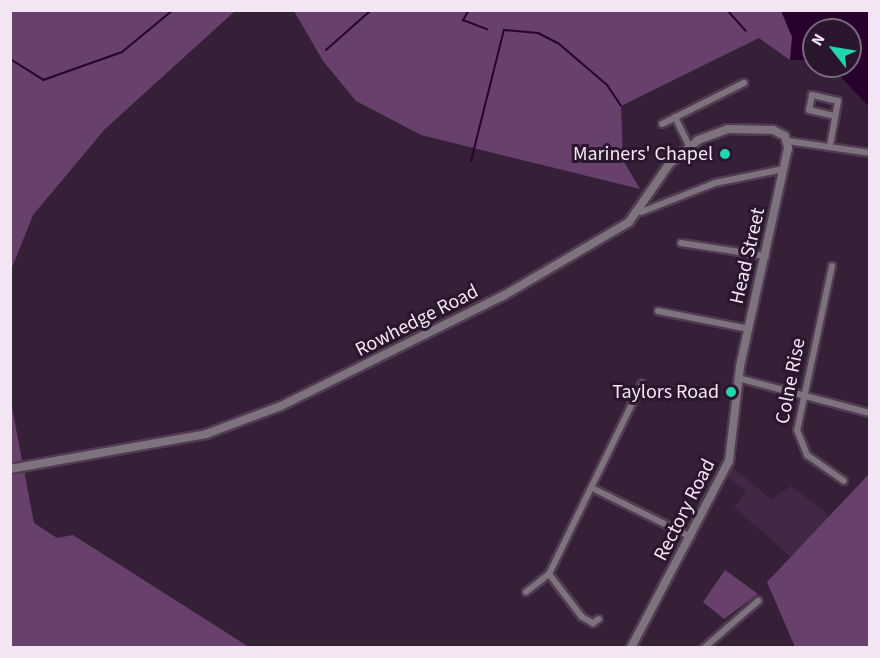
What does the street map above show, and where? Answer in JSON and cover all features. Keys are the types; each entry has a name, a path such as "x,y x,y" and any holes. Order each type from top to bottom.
{"street":[{"path":"662,124 744,83"},
{"path":"830,146 838,101 812,95 809,110 835,116"},
{"path":"675,117 689,146"},
{"name":"Rowhedge Road","path":"10,469 206,434 281,406 503,296 641,212 670,163 689,146 718,132 749,127 773,130 788,141"},
{"path":"788,141 870,153"},
{"name":"Head Street","path":"738,378 766,256 788,141"},
{"path":"641,212 715,183 784,169"},
{"path":"681,243 766,256"},
{"name":"Colne Rise","path":"832,266 804,394 799,442 812,460 844,481"},
{"path":"658,311 749,329"},
{"path":"738,378 870,413"},
{"name":"Rectory Road","path":"631,648 692,537 729,462 738,378"},
{"path":"526,592 549,574 642,383"},
{"path":"592,488 692,537"},
{"path":"549,574 595,624"},
{"path":"704,648 758,601"}],"shaded area":[{"path":"11,10 235,11 105,129 33,215 11,270"},
{"path":"826,10 821,18 802,18 802,60 790,60 759,38 621,106 623,160 640,189 421,135 356,101 323,61 294,11"},
{"path":"781,11 869,11 869,107 842,78 862,78 862,18 802,18 802,60 790,60 792,37"},
{"path":"10,397 34,523 57,538 73,535 249,647 11,647"},
{"path":"733,468 771,499 791,486 831,517 791,557 734,507 746,491 728,478"},
{"path":"869,474 869,647 795,647 767,582"},
{"path":"725,570 758,594 724,619 703,602"}],"waterway":[{"path":"10,59 43,80 122,52 173,10"},
{"path":"326,50 371,10"},
{"path":"469,10 463,20 487,29"},
{"path":"727,10 746,31"},
{"path":"471,161 504,30 538,33 558,43 607,85 621,106"}],"place":[{"name":"Mariners' Chapel","path":"725,154"},
{"name":"Taylors Road","path":"731,392"}]}
